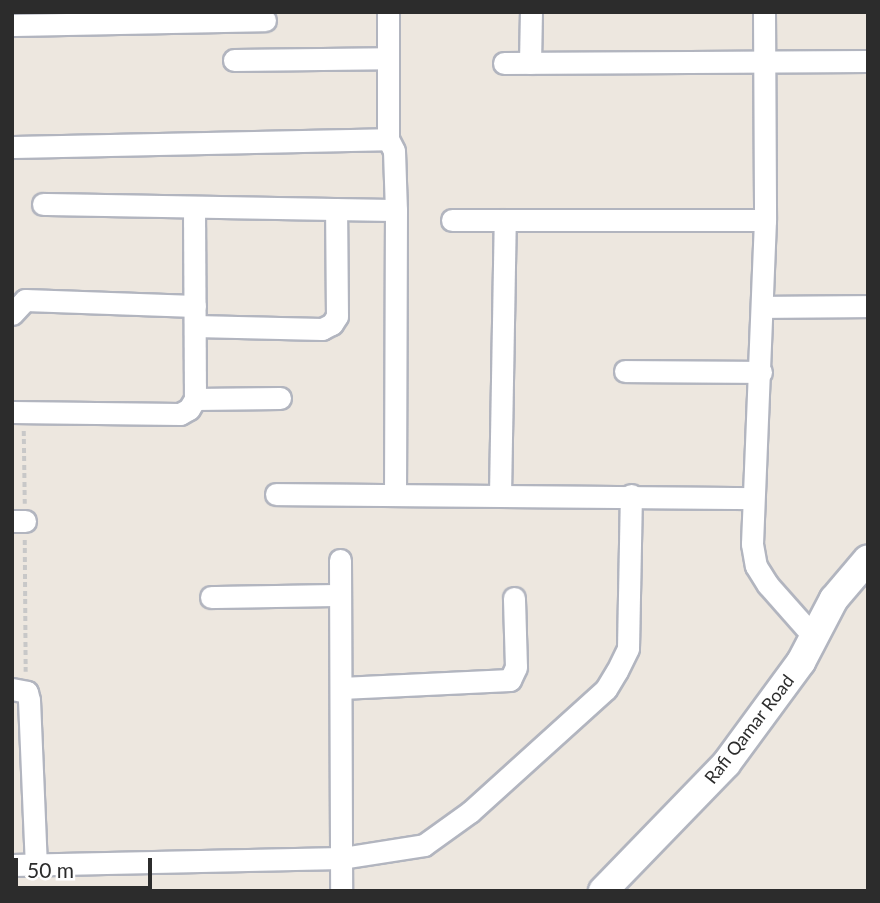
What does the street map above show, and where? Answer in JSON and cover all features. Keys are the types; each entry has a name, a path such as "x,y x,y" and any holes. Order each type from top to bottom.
{"street":[{"path":"388,12 388,139 394,151 396,210 395,495"},
{"path":"530,63 531,12"},
{"path":"764,12 765,220 761,372 753,498 756,566 814,637"},
{"path":"12,25 91,18 265,16 266,59"},
{"path":"234,60 387,58"},
{"path":"504,63 868,61"},
{"path":"12,147 388,139"},
{"path":"43,204 396,210"},
{"path":"194,207 195,399"},
{"path":"12,314 25,300 322,329 332,324 337,316 336,209"},
{"path":"452,220 765,220"},
{"path":"500,495 505,220"},
{"path":"763,307 868,306"},
{"path":"625,371 761,372"},
{"path":"18,412 180,414 195,399 280,398"},
{"path":"276,494 753,498"},
{"path":"12,865 342,858 386,853 434,838 606,689 628,648 631,495"},
{"name":"Rafi Qamar Road","path":"608,889 726,764 770,707 814,637 834,599 868,559"},
{"path":"340,560 341,891"},
{"path":"211,597 340,595"},
{"path":"341,688 510,680 516,667 514,598"},
{"path":"19,690 36,865"}],"path":[{"path":"18,412 19,690"}]}
